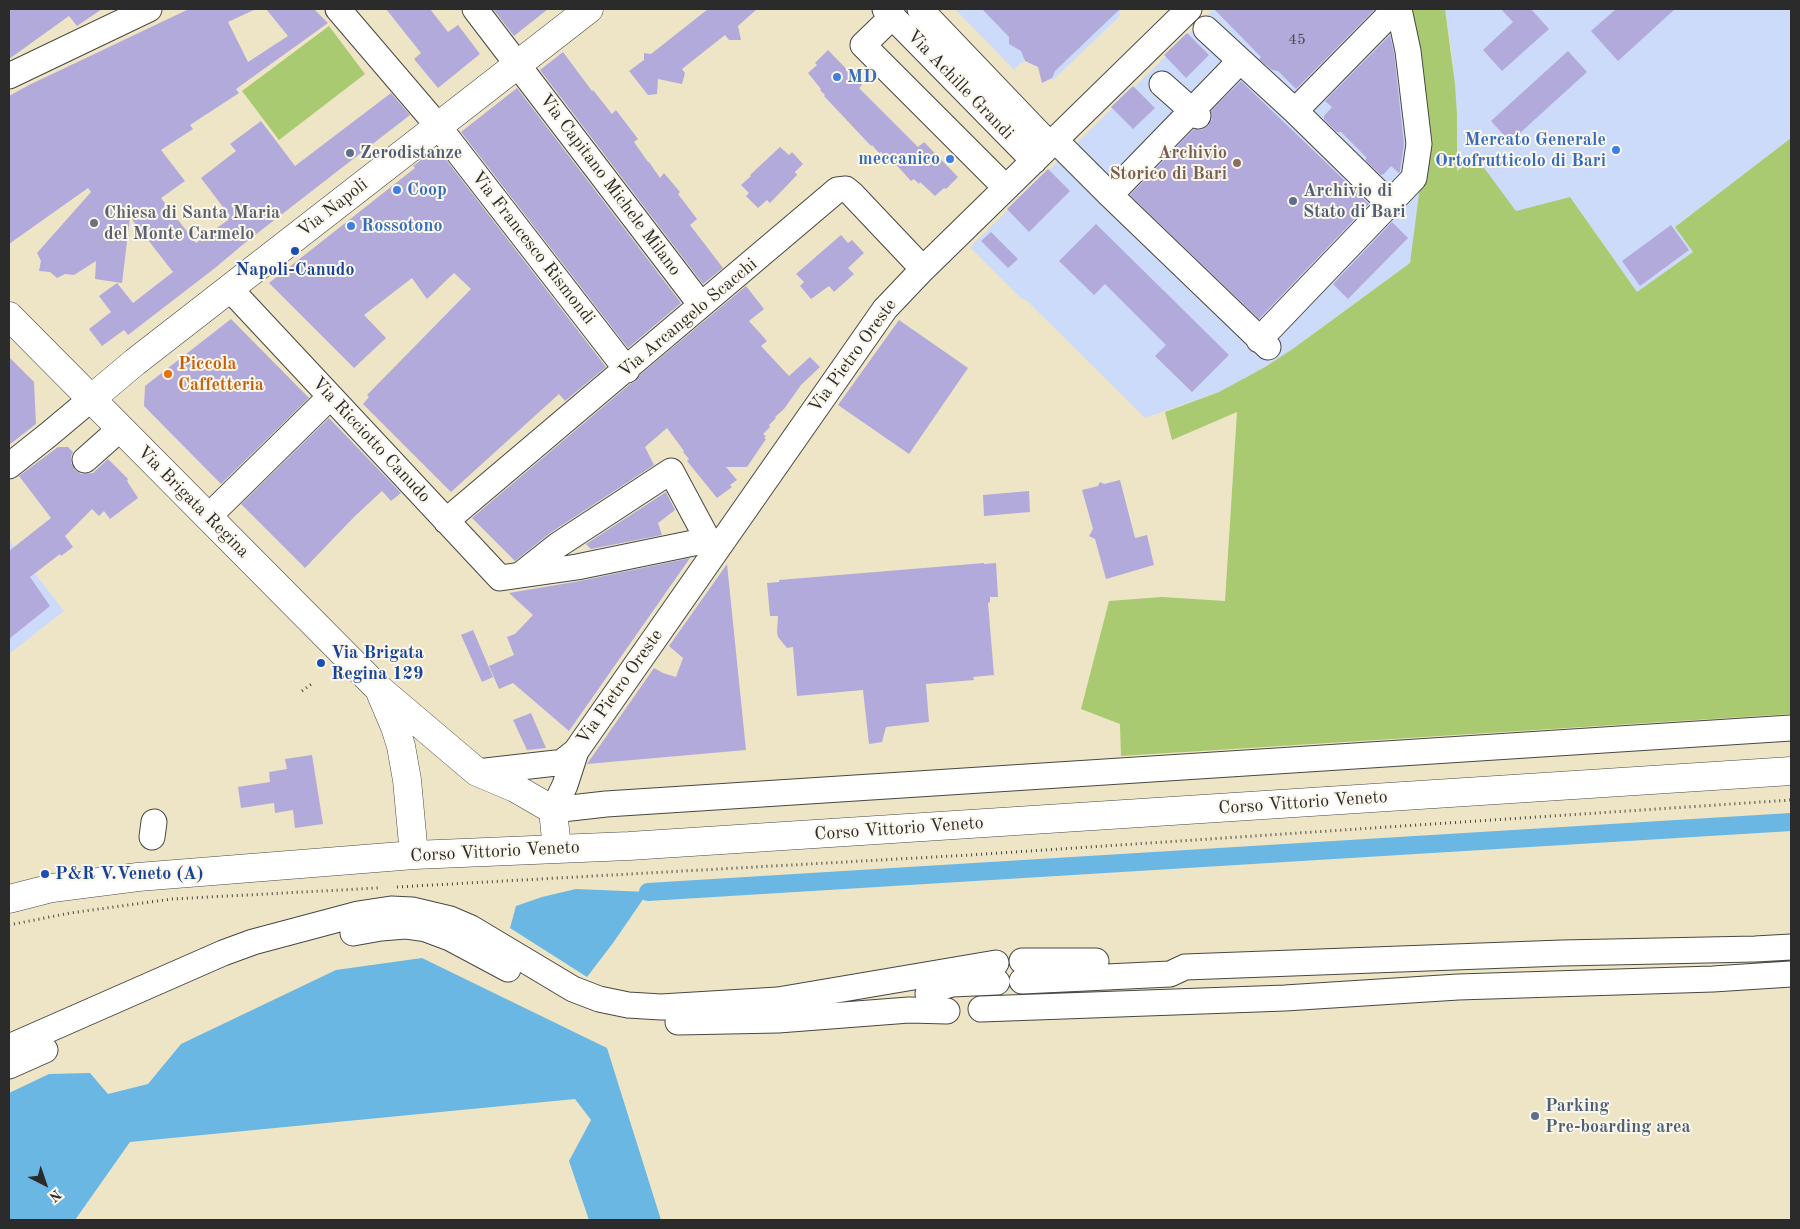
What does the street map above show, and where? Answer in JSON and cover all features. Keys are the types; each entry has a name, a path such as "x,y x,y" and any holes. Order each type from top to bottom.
{"main road":[{"name":"Via Napoli","path":"91,399 135,362 589,9"},
{"name":"Via Brigata Regina","path":"9,316 378,688 477,772 515,788 553,810"},
{"path":"378,688 398,737 406,772 414,855"},
{"path":"406,772 416,756 421,753 433,749 452,751"},
{"name":"Corso Vittorio Veneto","path":"9,899 52,888 146,876 414,855 629,846 1791,771"},
{"path":"553,810 556,849"}],"street":[{"path":"9,76 122,14 149,9"},
{"name":"Via Francesco Rismondi","path":"338,9 438,126 627,370"},
{"name":"Via Capitano Michele Milano","path":"475,9 702,305"},
{"name":"Via Achille Grandi","path":"920,9 1046,148"},
{"name":"Via Pietro Oreste","path":"553,810 565,785 576,751 713,544 885,309 923,269 1189,9"},
{"path":"1295,111 1395,9"},
{"path":"1046,148 1110,195 1264,343 1414,178 1420,144 1408,51 1399,9"},
{"path":"889,12 863,45 1006,188"},
{"name":"Via Achille Grandi","path":"889,12 1046,148"},
{"path":"1206,29 1295,111 1390,204"},
{"path":"1137,60 1195,114"},
{"path":"1110,195 1195,114 1240,61"},
{"name":"Via Arcangelo Scacchi","path":"446,521 627,370 837,190 846,189 852,194 923,269"},
{"name":"Via Ricciotto Canudo","path":"230,289 500,578 518,577 713,544"},
{"path":"208,517 330,397"},
{"name":"Via Napoli","path":"9,466 91,399"},
{"path":"85,460 121,428"},
{"path":"518,577 558,545 671,471 713,544"},
{"path":"553,810 606,804 1791,728"},
{"name":"Via Pietro Oreste","path":"477,772 562,762 576,751"},
{"path":"9,1047 214,957 253,942 358,914 391,909 412,910 450,919 471,928 574,988 599,999 628,1005 661,1007 778,1000 996,972 935,989 928,994"},
{"path":"9,1066 257,958 366,930 405,926 426,929 450,938 576,1008 608,1018 633,1022 778,1020 909,1010 947,1011"},
{"path":"1022,971 1170,974 1185,968 1562,953 1791,947"},
{"path":"981,1009 1285,998 1458,987 1713,979 1791,974"}],"path":[{"path":"302,691 314,684"},
{"path":"9,925 70,913 172,899 970,855 1791,800"}],"shaded area":[{"path":"955,9 1120,9 1119,14 1121,15 1053,80 1034,61 1029,63 1024,60 1014,70"},
{"path":"1214,9 1409,9 1423,163 1413,249 1410,263 1265,367 1219,392 1145,418 970,247"},
{"name":"Mercato Generale Ortofrutticolo di Bari","path":"1445,9 1791,9 1791,138 1675,227 1693,252 1637,292 1570,197 1516,212 1476,158 1457,171 1457,115 1452,54"},
{"path":"9,540 64,611 9,654"}],"green space":[{"path":"1409,9 1445,9 1455,84 1457,171 1476,157 1516,211 1570,197 1637,292 1693,252 1675,227 1791,138 1791,714 1121,756 1120,724 1081,709 1109,601 1162,597 1225,601 1237,412 1172,440 1165,412 1219,392 1265,367 1410,263 1423,163"},
{"path":"329,26 365,74 279,140 242,91"}],"water":[{"path":"576,889 648,892 587,977 510,928 516,906 542,897"},
{"path":"422,958 607,1048 661,1220 589,1220 569,1161 591,1120 575,1099 130,1142 75,1220 9,1220 9,1093 49,1074 90,1073 108,1094 148,1084 181,1044 336,970"}],"building":[{"path":"9,9 102,9 77,26 69,16 9,59"},
{"path":"189,9 256,9 228,22 248,62 288,36 266,9 314,9 328,23 236,89 239,93 190,125 193,129 161,150 185,181 161,198 196,243 228,220 226,217 229,215 201,178 236,151 230,144 261,121 295,166 391,93 410,115 128,335 124,330 102,346 89,329 111,312 99,296 117,283 133,303 173,272 130,217 122,283 95,279 96,261 74,275 65,274 57,278 50,272 39,271 41,261 37,253 91,192 88,188 9,244 9,96"},
{"path":"386,9 430,9 448,32 458,25 480,54 438,88 414,59 421,53"},
{"path":"493,9 548,9 514,36"},
{"path":"708,9 757,9 738,26 741,40 729,40 725,35 682,69 685,73 682,84 658,79 657,94 648,95 629,71 644,60 644,53 651,54"},
{"path":"982,9 1120,9 1055,71 1052,78 1042,83 1038,67 1025,61 1021,51 1009,44 1009,37"},
{"path":"1214,9 1375,9 1296,89 1278,71 1272,70 1259,59 1261,57"},
{"path":"1501,9 1531,9 1549,29 1502,71 1483,50 1513,22"},
{"path":"1616,9 1675,9 1618,61 1591,31"},
{"path":"1187,33 1209,55 1186,78 1164,55"},
{"path":"1390,35 1394,53 1404,144 1399,173 1391,166 1381,175 1341,132 1337,132 1324,119 1324,116 1332,107 1325,101"},
{"path":"828,50 862,85 859,88 918,147 924,142 958,177 946,189 944,188 935,196 920,182 919,184 914,179 911,181 891,159 889,160 871,146 824,96 821,89 808,73 817,65 815,63"},
{"path":"1568,51 1587,72 1510,142 1491,121"},
{"path":"563,52 612,114 616,110 638,139 634,142 648,162 660,178 664,173 680,192 678,194 697,219 690,225 723,268 703,284 540,70"},
{"name":"Archivio di Stato di Bari","path":"1241,81 1369,204 1259,319 1130,195 1194,129 1202,130 1208,126 1212,119 1211,111"},
{"path":"1133,86 1155,108 1133,129 1111,107"},
{"path":"517,88 681,303 628,348 461,132"},
{"path":"780,147 789,155 792,152 803,164 795,172 797,175 770,203 767,200 758,208 746,196 749,193 741,185"},
{"path":"437,148 606,367 565,401 559,394 451,492 363,404 369,397 367,395 471,289 454,273 427,299 412,278 364,315 386,338 354,368 269,283 415,168 413,166"},
{"path":"1048,169 1070,191 1029,232 1007,209"},
{"path":"1392,222 1408,238 1348,299 1333,284"},
{"path":"1096,224 1229,355 1192,392 1155,356 1166,345 1105,284 1094,295 1059,261"},
{"path":"1671,225 1689,250 1640,286 1622,261"},
{"path":"991,232 1018,259 1008,268 981,241"},
{"path":"841,235 848,243 852,240 864,253 848,268 854,274 834,292 829,286 811,299 800,286 804,282 796,274"},
{"path":"746,286 764,309 749,321 767,341 761,346 789,376 810,357 820,367 801,385 784,409 769,425 770,427 763,434 766,436 764,438 766,439 747,467 726,467 737,480 730,485 732,487 717,498 687,461 689,459 667,428 645,447 654,465 550,533 515,561 472,518"},
{"path":"231,319 309,398 221,484 144,406 145,386"},
{"path":"899,320 968,368 909,454 838,405"},
{"path":"9,357 34,382 36,424 9,445"},
{"path":"329,418 401,493 391,501 382,491 305,568 241,504"},
{"path":"58,447 68,447 73,452 71,463 75,470 81,474 93,473 108,459 128,479 127,481 138,498 110,519 104,511 99,516 92,509 65,536 73,547 61,556 60,554 30,577 50,606 9,639 9,551 51,518 19,476"},
{"path":"1120,480 1135,538 1147,535 1154,565 1106,579 1095,539 1089,536 1093,529 1082,490 1098,486 1100,482 1104,484"},
{"path":"1029,491 1030,512 984,516 983,495"},
{"path":"666,492 675,510 658,523 662,535 591,549 586,544"},
{"path":"690,558 569,731 513,683 499,689 489,666 514,655 507,637 515,634 533,615 509,593 580,581"},
{"path":"996,563 998,597 990,597 990,602 988,603 994,675 973,677 974,680 926,684 929,722 886,727 882,742 869,744 863,690 797,696 793,647 787,648 778,637 778,616 770,616 767,583 779,582 779,580"},
{"path":"727,564 746,750 587,764 654,668 676,677 683,658 669,646"},
{"path":"473,630 493,677 482,682 461,635"},
{"path":"531,713 546,748 527,750 513,720"},
{"path":"312,755 323,824 295,828 293,810 275,813 274,803 241,808 238,787 270,782 269,772 287,769 285,759"}],"waterway":[{"path":"648,892 1791,822"}],"place":[{"name":"MD","path":"837,77"},
{"name":"Mercato Generale Ortofrutticolo di Bari","path":"1616,150"},
{"name":"Zerodistanze","path":"350,153"},
{"name":"meccanico","path":"950,159"},
{"name":"Archivio Storico di Bari","path":"1237,163"},
{"name":"Coop","path":"397,190"},
{"name":"Archivio di Stato di Bari","path":"1293,201"},
{"name":"Chiesa di Santa Maria del Monte Carmelo","path":"94,223"},
{"name":"Rossotono","path":"351,226"},
{"name":"Napoli-Canudo","path":"295,251"},
{"name":"Piccola Caffetteria","path":"168,374"},
{"name":"Via Brigata Regina 129","path":"321,663"},
{"name":"P&R V.Veneto (A)","path":"45,874"},
{"name":"Parking Pre-boarding area","path":"1535,1116"}]}
